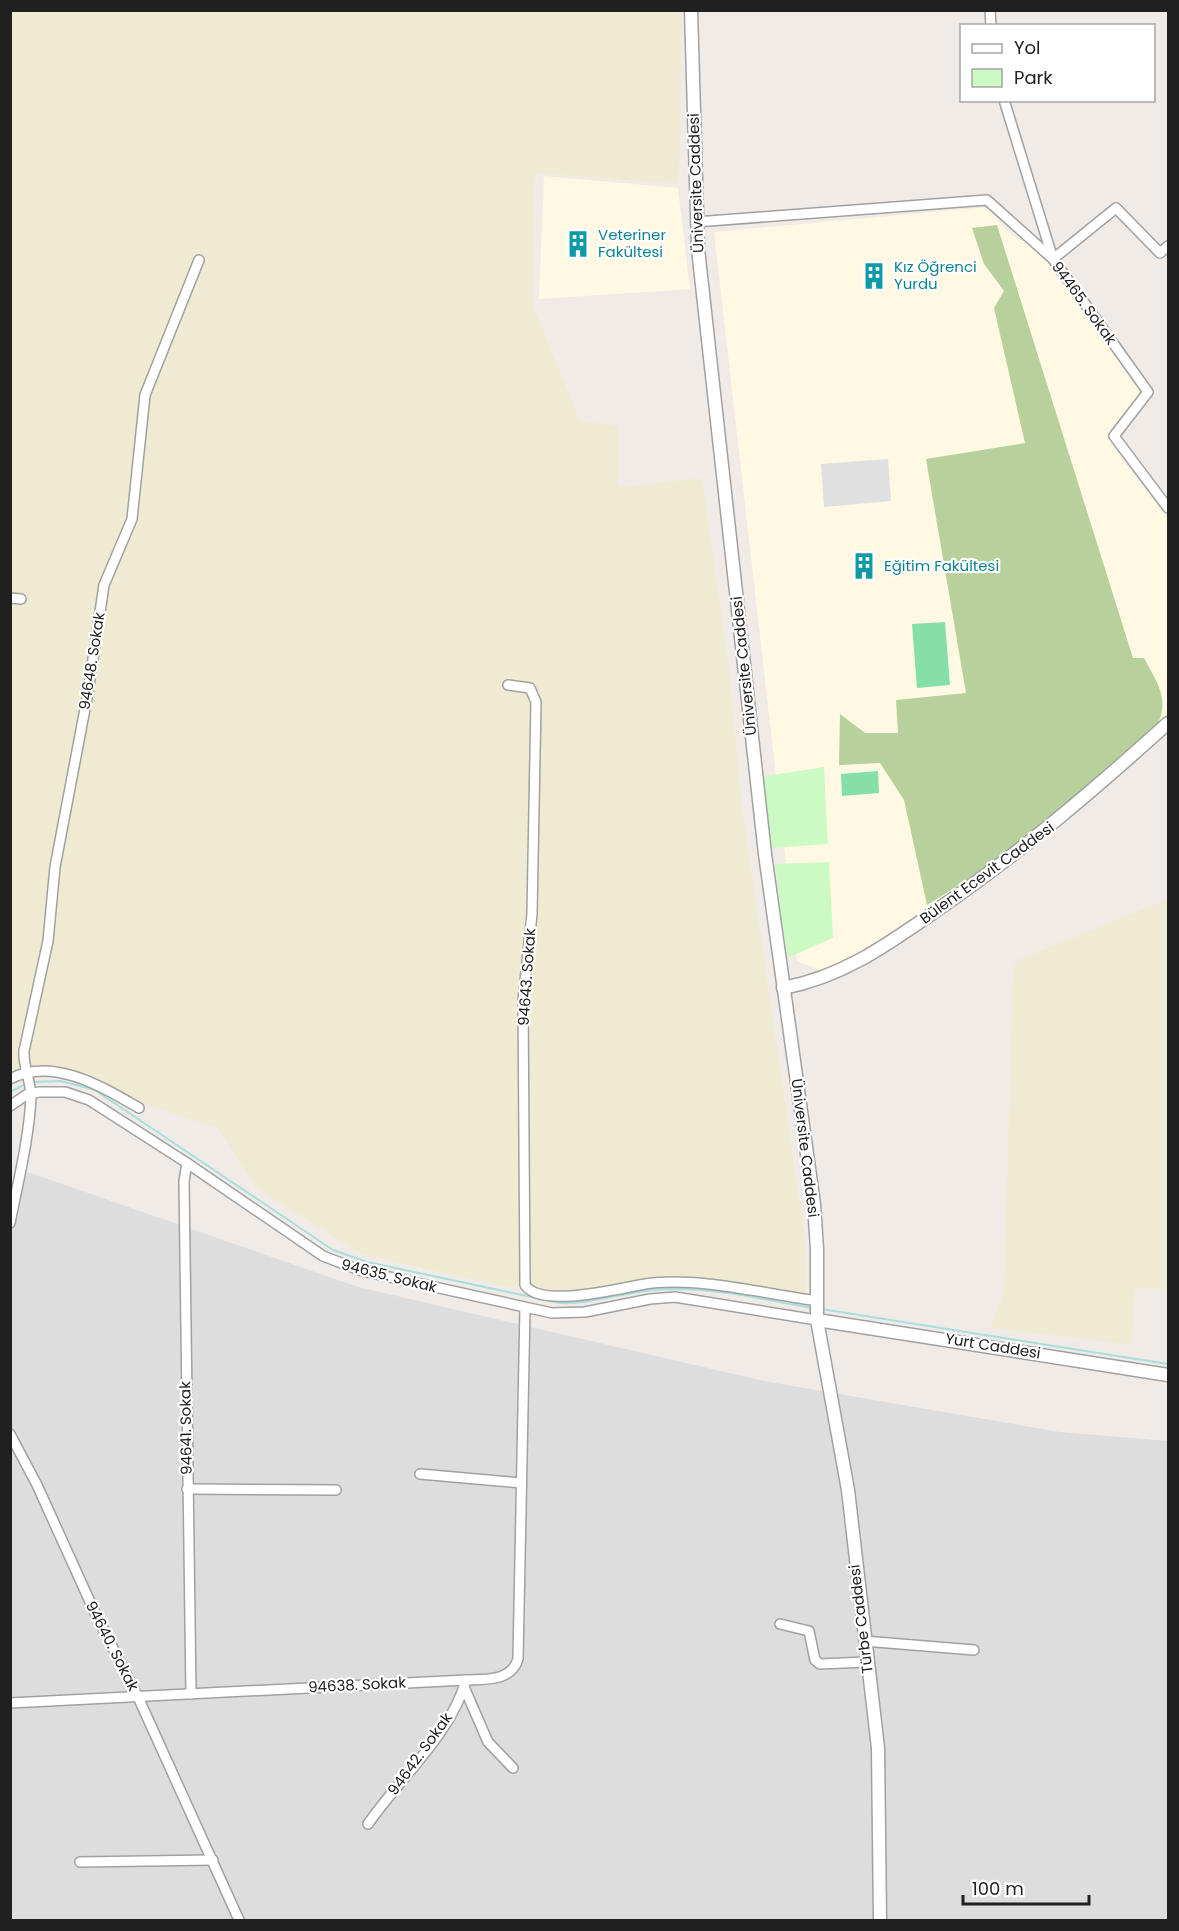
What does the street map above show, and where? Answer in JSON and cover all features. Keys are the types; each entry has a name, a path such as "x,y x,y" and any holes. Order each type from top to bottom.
{"street":[{"name":"Üniversite Caddesi","path":"691,10 696,222 764,842 814,1204 817,1320"},
{"path":"1005,102 1053,259 1116,208 1160,253 1168,246"},
{"name":"94465. Sokak","path":"696,222 987,200 1053,259 1148,392 1114,436 1168,508"},
{"name":"94648. Sokak","path":"31,1093 25,1072 24,1050 48,941 55,867 88,693 104,585 132,519 143,402 199,260"},
{"path":"10,598 21,599"},
{"name":"94643. Sokak","path":"508,685 530,688 536,702 531,914 524,977 523,1036 524,1272 527,1288 549,1295 580,1296 669,1282 818,1300"},
{"name":"Bülent Ecevit Caddesi","path":"783,987 813,982 840,972 920,922 1049,828 1168,723"},
{"path":"10,1079 25,1072 54,1073 90,1081 139,1108"},
{"name":"94635. Sokak","path":"31,1093 55,1091 89,1100 335,1262 362,1271 552,1313 585,1312 650,1299 675,1298 817,1320"},
{"path":"10,1106 31,1093"},
{"path":"10,1223 26,1139 31,1093"},
{"name":"94641. Sokak","path":"187,1163 184,1181 191,1694"},
{"name":"94638. Sokak","path":"10,1703 465,1683 505,1676 512,1671 518,1659 525,1308"},
{"name":"Yurt Caddesi","path":"817,1320 1168,1375"},
{"name":"Türbe Caddesi","path":"817,1320 843,1458 879,1764 880,1920"},
{"name":"94640. Sokak","path":"10,1434 37,1485 86,1595 138,1696 239,1920"},
{"path":"420,1474 521,1483"},
{"path":"187,1489 336,1490"},
{"path":"780,1624 809,1631 815,1660 820,1664 866,1662"},
{"path":"864,1641 974,1650"},
{"path":"465,1683 492,1749 513,1768"},
{"name":"94642. Sokak","path":"368,1824 445,1722 465,1683"},
{"path":"80,1862 213,1860"}],"shaded area":[{"path":"11,11 682,11 679,184 535,173 533,306 580,421 618,426 618,487 702,478 728,661 742,808 805,1239 806,1293 692,1280 557,1293 535,1287 502,1286 373,1257 354,1250 255,1187 218,1128 135,1101 83,1075 31,1069 11,1074"},
{"path":"544,176 678,188 690,289 539,299"},
{"path":"987,207 1010,234 1025,242 1045,260 1141,390 1110,431 1111,444 1168,519 1168,714 1034,832 962,885 857,954 823,971 797,961 714,232"},
{"path":"888,459 891,501 824,507 821,464"},
{"path":"1168,899 1168,1289 1135,1288 1132,1345 991,1328 1004,1290 1013,968 1018,960"},
{"path":"28,1172 358,1287 764,1381 1060,1432 1168,1441 1168,1920 11,1920 10,1210"}],"green space":[{"path":"997,225 1133,658 1144,658 1162,696 1162,712 1156,726 1147,735 1052,816 979,872 927,905 904,800 880,763 839,765 840,714 865,733 898,733 896,700 966,693 926,459 1025,443 994,308 1004,291 984,264 972,228"},
{"path":"945,622 950,685 917,688 912,624"},
{"path":"824,767 828,844 771,848 760,777"},
{"path":"878,771 879,793 842,796 841,774"},
{"path":"829,862 833,938 787,958 775,864"}],"waterway":[{"path":"32,1082 61,1081 95,1090 333,1250 367,1262 560,1303 574,1303 642,1291 688,1289 741,1295 812,1308"},
{"path":"10,1092 26,1084"},
{"path":"821,1309 1168,1364"}],"place":[{"name":"Veteriner Fakültesi","path":"578,244"},
{"name":"Kız Öğrenci Yurdu","path":"874,276"},
{"name":"Eğitim Fakültesi","path":"864,566"}]}
